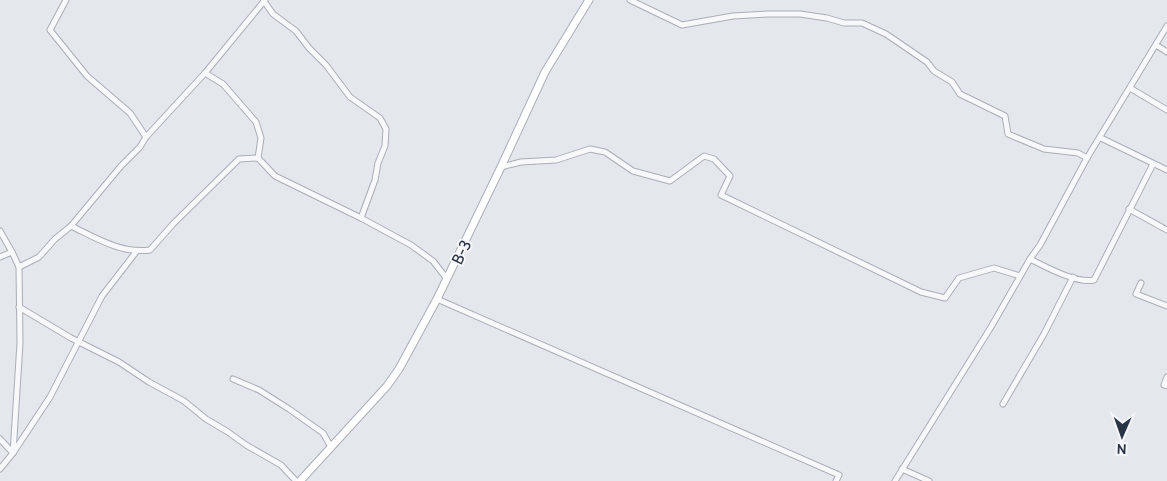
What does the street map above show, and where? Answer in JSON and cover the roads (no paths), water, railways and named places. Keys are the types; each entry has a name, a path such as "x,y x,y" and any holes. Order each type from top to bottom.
{"main road":[{"name":"B-3","path":"300,481 387,386 399,369 437,300 502,168 546,72 589,0"}],"street":[{"path":"66,0 50,30 87,76 130,113 146,137"},
{"path":"630,0 682,25 733,16 768,14 800,14 844,23 862,23 886,34 928,62 934,71 952,82 960,94 1005,116 1008,134 1044,149 1078,153 1087,158"},
{"path":"19,267 39,257 55,239 71,226 265,1 273,14 296,31 326,65 350,97 380,118 386,129 385,146 378,162 375,180 361,218"},
{"path":"895,481 991,327 1061,209 1087,158 1101,138 1167,26"},
{"path":"1156,45 1167,52"},
{"path":"205,72 223,84 256,122 261,138 258,158"},
{"path":"1130,88 1167,110"},
{"path":"1101,138 1167,170"},
{"path":"502,168 521,162 556,160 590,149 606,152 632,171 670,181 704,156 714,158 730,176 720,195 921,292 945,298 959,278 994,268 1020,276"},
{"path":"71,226 108,244 136,252 150,250 239,159 258,158 275,176 361,218 426,255 447,279"},
{"path":"1030,259 1059,273 1089,281 1094,280 1153,164"},
{"path":"1129,209 1167,230"},
{"path":"0,231 19,267 20,343 13,453"},
{"path":"0,257 12,252"},
{"path":"0,469 13,453 50,397 102,296 136,252"},
{"path":"1003,404 1044,334 1073,277"},
{"path":"1141,283 1136,294 1167,306"},
{"path":"437,300 839,475 836,481"},
{"path":"19,306 184,401 206,419 281,465 296,481"},
{"path":"1167,377 1164,385 1167,386"},
{"path":"233,379 259,390 295,413 323,433 332,447"},
{"path":"0,439 13,453"},
{"path":"902,469 930,481"}]}
